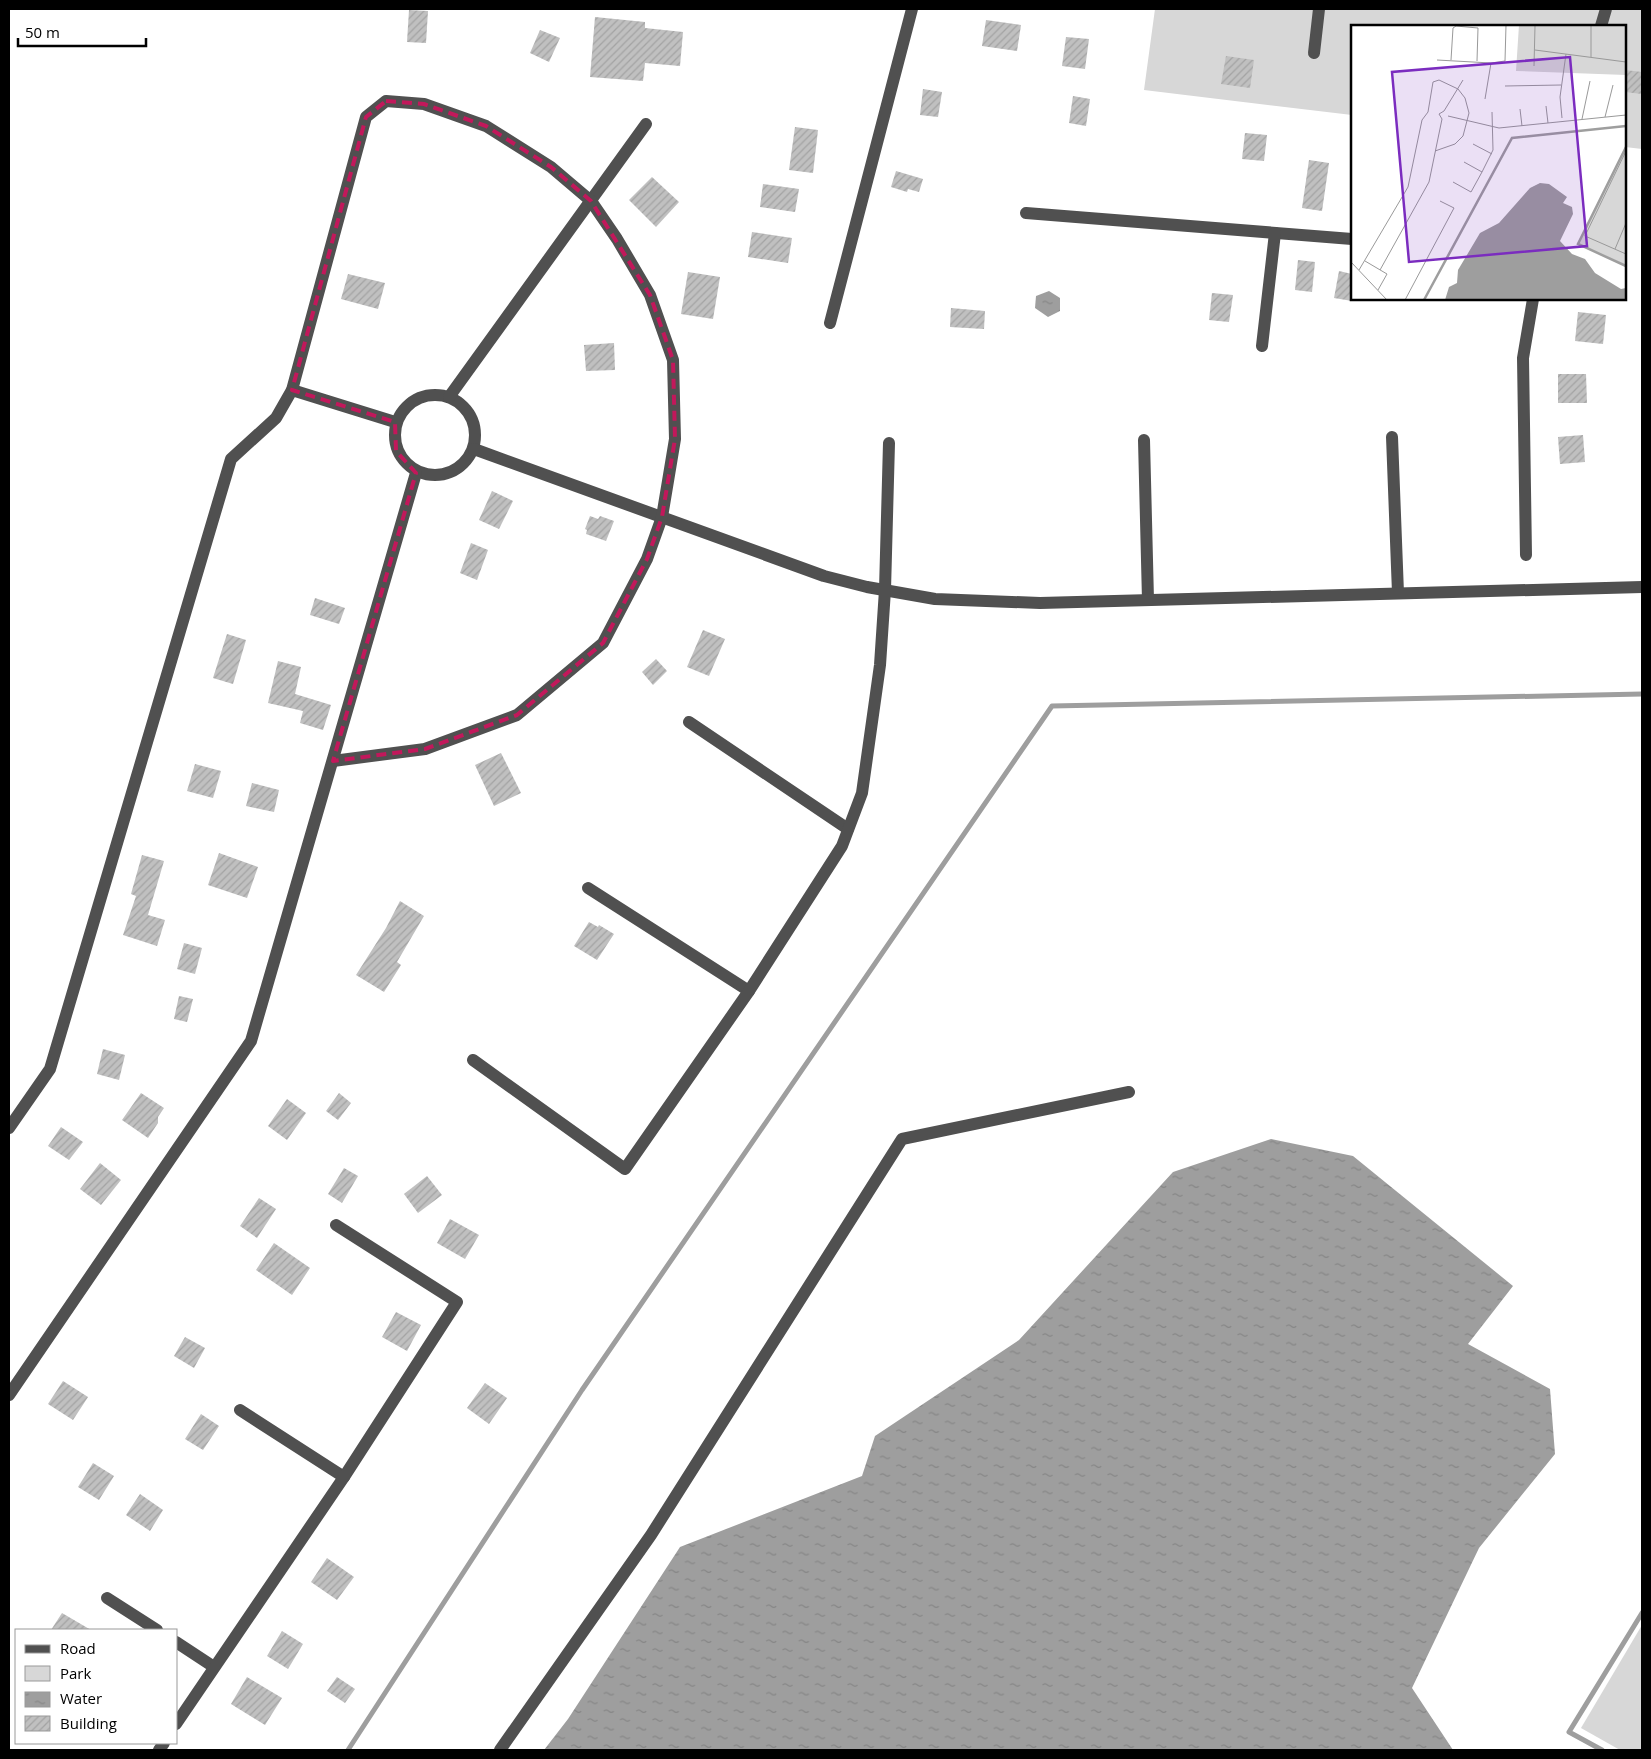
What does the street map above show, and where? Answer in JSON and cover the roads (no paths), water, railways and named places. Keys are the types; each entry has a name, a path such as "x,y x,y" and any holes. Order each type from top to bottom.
{"street":[{"path":"830,323 912,9"},
{"path":"1314,54 1319,9"},
{"path":"1601,25 1606,9"},
{"path":"9,1128 50,1069 231,459 276,418 292,390 366,117 386,101 424,104 486,126 551,167 591,201 617,239 650,295 673,360 675,439 662,518 647,559 604,643 517,715 424,749 333,761"},
{"path":"449,397 646,124"},
{"path":"1026,213 1351,239"},
{"path":"1262,346 1275,233"},
{"path":"1526,556 1523,358 1533,300"},
{"path":"292,390 395,422"},
{"path":"427,395 449,397 466,409 475,428 474,449 460,468 438,477 416,472 396,451 395,422 408,404 414,401 427,395"},
{"path":"1392,437 1398,593"},
{"path":"1144,440 1148,600"},
{"path":"473,1060 625,1169 749,991 842,846 862,793 880,665 885,590 889,443"},
{"path":"474,449 824,576 867,588 945,600 1040,603 1642,587"},
{"path":"9,1395 251,1041 416,472"},
{"path":"690,722 848,829"},
{"path":"588,888 749,991"},
{"path":"500,1750 651,1535 902,1139 1129,1092"},
{"path":"178,1721 344,1477 457,1302 336,1225"},
{"path":"240,1410 344,1477"},
{"path":"107,1598 156,1629"},
{"path":"178,1643 214,1667"}],"water":[{"path":"1049,291 1060,298 1060,311 1048,317 1035,308 1036,296"},
{"path":"1271,1139 1353,1156 1513,1286 1468,1344 1550,1389 1555,1454 1479,1548 1412,1688 1453,1750 544,1750 568,1719 680,1547 862,1476 875,1436 1019,1340 1173,1172"}],"waterway":[{"path":"348,1750 582,1390 1052,706 1642,694"},
{"path":"1602,1750 1569,1732 1642,1613"}]}
